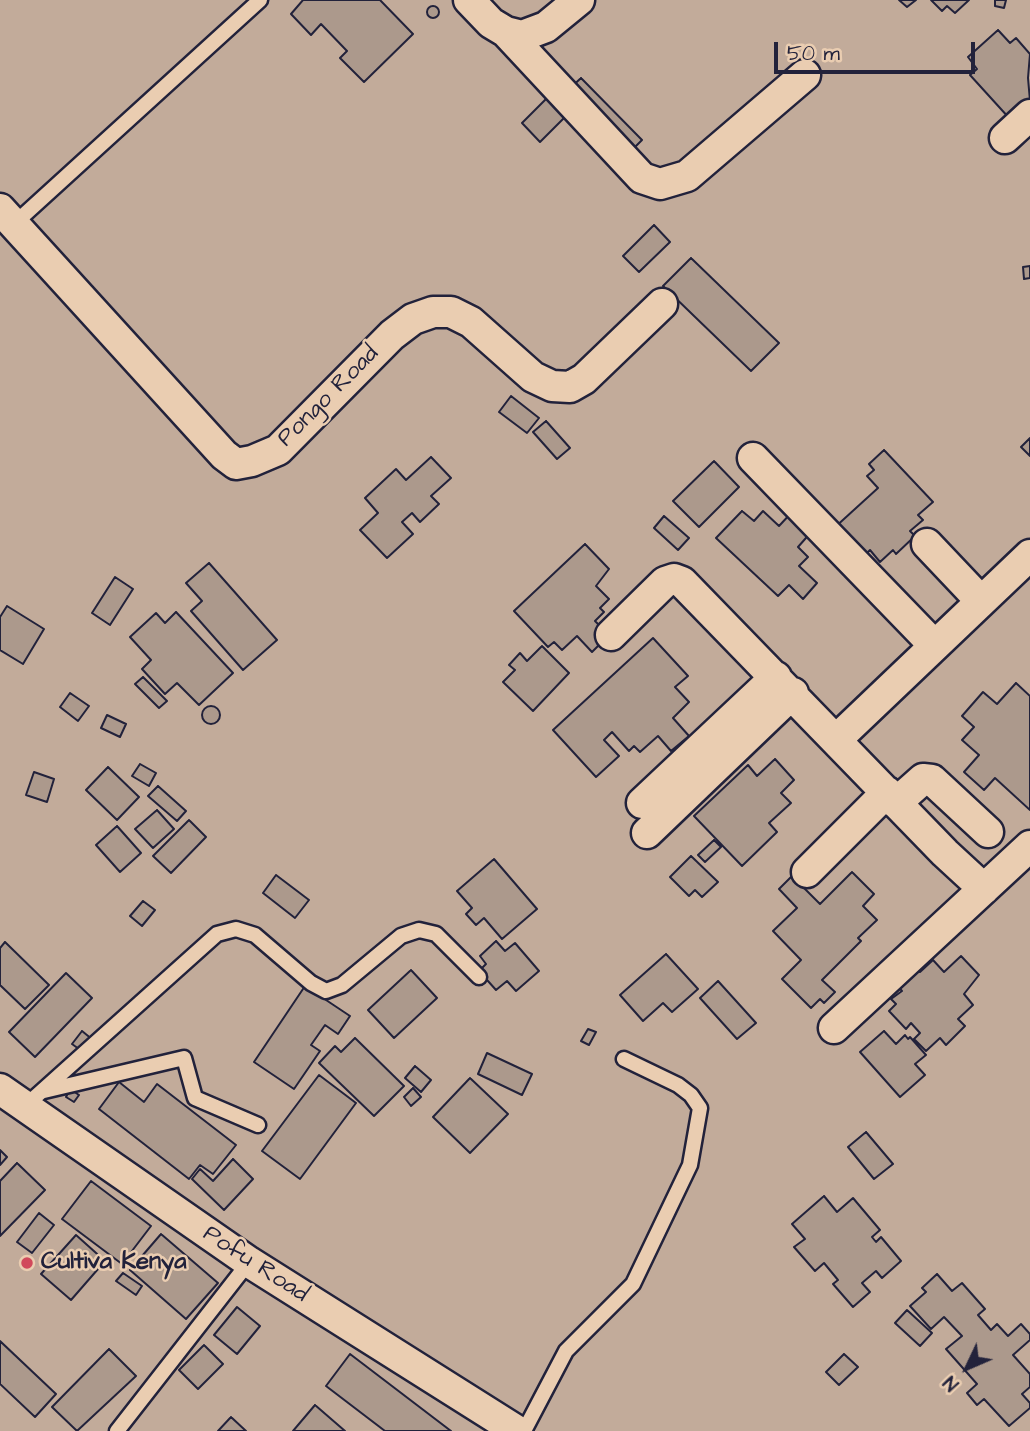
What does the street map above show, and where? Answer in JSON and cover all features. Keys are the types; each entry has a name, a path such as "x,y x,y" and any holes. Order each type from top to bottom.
{"street":[{"path":"469,0 491,23 506,32 642,178 660,184 687,176 805,75"},
{"path":"506,32 522,36 534,32 579,0"},
{"path":"1005,138 1030,115"},
{"name":"Pongo Road","path":"7,217 224,455 236,464 252,461 278,450 392,335 413,318 433,312 451,312 471,322 533,377 552,386 570,387 584,379 662,304"},
{"path":"753,458 934,645"},
{"path":"927,544 980,600"},
{"path":"837,739 1030,555"},
{"path":"611,635 665,582 674,579 682,582 837,739 891,798 984,889"},
{"path":"642,803 784,685"},
{"path":"647,833 784,685"},
{"path":"807,872 891,798 923,779 932,780 988,832"},
{"path":"834,1028 1030,846"},
{"name":"Pofu Road","path":"0,1089 32,1100 249,1262 517,1431"}],"lane":[{"path":"7,217 260,0"},
{"path":"32,1100 217,934 236,929 255,935 311,983 326,991 342,985 401,936 419,930 436,934 479,977"},
{"path":"32,1100 184,1058 195,1098 258,1125"},
{"path":"524,1431 566,1351 633,1284 690,1166 700,1108 691,1095 678,1085 624,1059"},
{"path":"117,1431 249,1262"}],"shaded area":[{"path":"0,0 1030,0 1030,1431 0,1431"}],"building":[{"path":"303,0 380,0 413,34 364,82 340,58 347,51 321,24 311,35 291,14"},
{"path":"899,0 916,0 907,7"},
{"path":"931,0 969,0 955,13 947,6 942,11"},
{"path":"995,0 1006,0 1004,8 995,6"},
{"path":"428,7 438,7 438,17 428,17"},
{"path":"998,30 1010,43 1016,38 1030,54 1030,101 1010,119 970,75 977,69 968,57"},
{"path":"581,78 642,140 627,155 565,93"},
{"path":"555,90 573,109 540,142 522,123"},
{"path":"654,225 670,242 639,272 623,256"},
{"path":"691,258 779,343 751,371 663,286"},
{"path":"1030,266 1030,278 1024,279 1023,267"},
{"path":"511,396 539,418 527,433 499,412"},
{"path":"546,421 570,448 557,459 533,432"},
{"path":"1030,438 1030,456 1021,447"},
{"path":"884,450 933,502 918,515 923,520 910,531 915,536 896,554 893,550 880,562 870,550 861,559 833,529 878,488 867,476 874,470 869,464"},
{"path":"431,457 451,478 431,496 439,504 420,522 412,513 402,522 413,534 387,558 360,530 378,513 365,498 396,469 406,480"},
{"path":"714,461 739,487 699,527 673,501"},
{"path":"742,511 754,521 763,511 779,526 793,511 813,530 798,547 808,557 799,566 817,583 803,599 789,585 778,596 716,538"},
{"path":"664,516 689,538 678,550 654,528"},
{"path":"585,544 609,569 596,586 609,599 600,608 604,612 595,621 609,635 592,652 577,636 562,650 554,642 548,647 514,611"},
{"path":"209,563 277,640 243,670 191,611 202,601 186,583"},
{"path":"115,577 133,589 110,625 92,613"},
{"path":"7,606 44,629 23,664 0,650 0,617"},
{"path":"176,612 233,673 199,705 177,683 165,694 142,669 151,660 130,637 156,613 165,623"},
{"path":"653,638 688,676 675,687 689,702 673,718 689,736 671,751 658,736 640,752 634,746 629,751 612,732 604,740 619,756 596,777 553,730"},
{"path":"542,646 569,673 533,711 503,682 515,670 509,665 520,653 527,661"},
{"path":"143,677 167,701 159,708 135,684"},
{"path":"1016,683 1030,696 1030,810 995,778 984,790 964,772 979,755 962,740 974,727 962,716 983,692 997,704"},
{"path":"70,693 89,706 78,721 60,707"},
{"path":"207,706 215,706 220,715 218,722 207,724 202,719 202,711"},
{"path":"107,715 126,724 120,737 101,728"},
{"path":"775,759 794,780 781,793 791,803 769,823 777,832 742,866 694,816 748,765 757,776"},
{"path":"140,764 156,773 149,786 132,776"},
{"path":"108,767 139,797 117,820 86,790"},
{"path":"34,772 54,779 47,802 26,795"},
{"path":"158,786 186,811 177,821 148,796"},
{"path":"157,810 174,829 153,848 135,829"},
{"path":"189,820 206,837 171,873 153,856"},
{"path":"117,826 141,853 120,872 96,845"},
{"path":"714,840 721,847 705,862 698,855"},
{"path":"691,856 718,882 702,897 695,890 689,896 670,877"},
{"path":"494,859 537,909 502,939 484,918 476,925 466,914 472,908 457,891"},
{"path":"852,872 874,894 863,906 877,920 858,938 861,941 822,980 835,992 824,1003 820,999 811,1008 782,979 801,960 773,931 797,908 779,889 792,876 820,904"},
{"path":"276,875 309,900 295,918 263,893"},
{"path":"143,901 155,910 142,926 130,916"},
{"path":"496,941 505,951 515,943 539,971 516,991 507,981 496,990 479,971 486,964 480,956"},
{"path":"5,942 49,985 25,1009 0,985 0,948"},
{"path":"666,954 698,989 672,1012 663,1003 643,1021 620,995"},
{"path":"961,956 979,975 964,994 973,1005 958,1019 965,1026 946,1045 940,1038 926,1051 914,1039 920,1033 911,1023 906,1029 889,1011 896,1004 891,999 902,991 892,980 911,962 920,972 933,960 944,972"},
{"path":"411,970 437,998 394,1038 368,1010"},
{"path":"66,973 92,998 35,1057 9,1032"},
{"path":"718,981 756,1023 737,1039 700,998"},
{"path":"305,986 350,1016 338,1034 325,1025 311,1045 320,1051 294,1089 254,1062"},
{"path":"588,1029 596,1032 589,1045 581,1041"},
{"path":"82,1031 93,1040 83,1052 72,1044"},
{"path":"884,1031 896,1044 905,1035 908,1039 910,1037 926,1055 915,1064 925,1075 900,1097 860,1052"},
{"path":"355,1038 404,1086 374,1116 319,1063 335,1046 341,1052"},
{"path":"487,1053 532,1074 522,1095 478,1074"},
{"path":"415,1066 431,1080 421,1092 405,1078"},
{"path":"319,1075 356,1103 300,1179 262,1151"},
{"path":"470,1078 508,1114 470,1153 433,1117"},
{"path":"119,1082 144,1102 157,1084 236,1145 213,1174 200,1165 189,1179 99,1109"},
{"path":"413,1088 421,1097 411,1106 404,1097"},
{"path":"70,1089 79,1095 74,1102 66,1097"},
{"path":"866,1132 893,1164 874,1179 848,1147"},
{"path":"0,1150 7,1157 0,1165"},
{"path":"233,1159 253,1179 224,1210 192,1179 200,1169 213,1181"},
{"path":"17,1163 45,1190 0,1236 0,1181"},
{"path":"91,1181 151,1226 122,1264 62,1219"},
{"path":"824,1196 837,1212 853,1198 880,1230 872,1237 876,1242 881,1237 901,1261 882,1278 876,1271 862,1283 870,1292 853,1307 833,1284 838,1280 824,1263 815,1271 794,1247 805,1239 792,1224"},
{"path":"39,1213 54,1225 32,1253 17,1242"},
{"path":"161,1234 218,1283 186,1319 130,1270"},
{"path":"76,1235 105,1261 71,1300 41,1274"},
{"path":"123,1273 142,1286 136,1295 116,1281"},
{"path":"937,1274 952,1291 962,1283 985,1309 978,1315 991,1330 997,1324 1008,1336 1021,1324 1030,1334 1030,1340 1013,1355 1030,1374 1030,1387 1022,1394 1030,1403 1030,1408 1009,1426 984,1399 977,1405 967,1393 977,1384 946,1349 962,1336 944,1317 931,1329 910,1306 926,1292 922,1288"},
{"path":"237,1307 260,1326 237,1354 214,1335"},
{"path":"907,1310 932,1333 920,1346 895,1323"},
{"path":"0,1341 56,1394 35,1417 0,1384"},
{"path":"204,1345 223,1364 198,1389 179,1370"},
{"path":"109,1349 136,1376 77,1431 52,1407"},
{"path":"350,1354 451,1431 385,1431 326,1386"},
{"path":"844,1354 858,1367 839,1385 826,1372"},
{"path":"315,1405 345,1431 293,1431"},
{"path":"231,1417 246,1431 218,1431"}],"place":[{"name":"Cultiva Kenya","path":"27,1263"}]}
